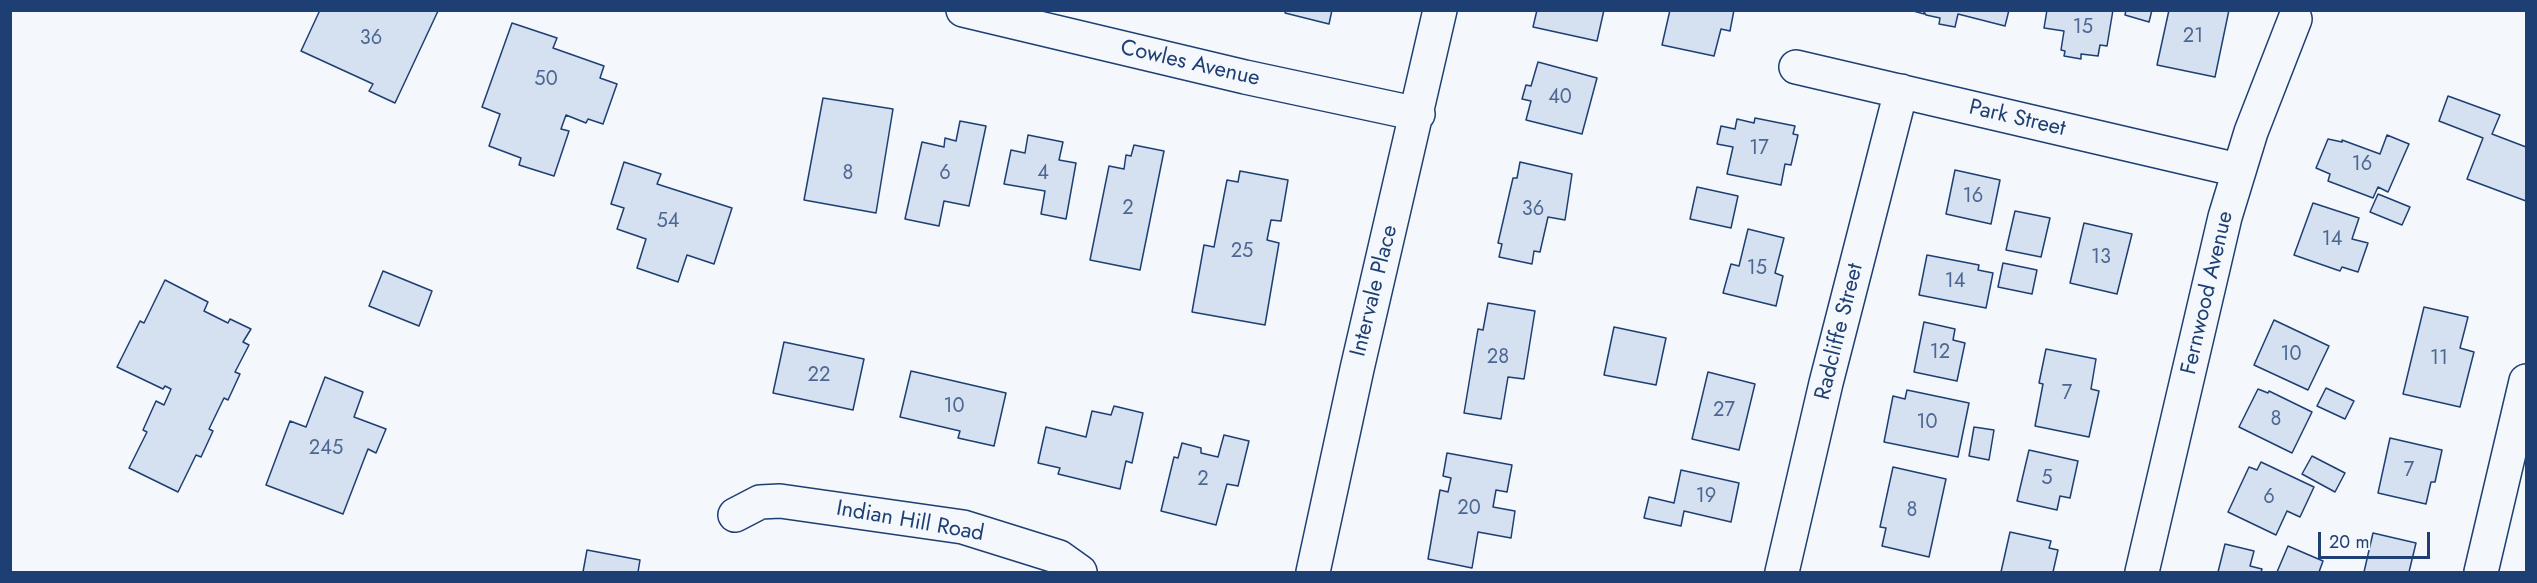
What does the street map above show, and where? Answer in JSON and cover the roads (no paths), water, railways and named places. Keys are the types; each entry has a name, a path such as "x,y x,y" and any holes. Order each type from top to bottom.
{"street":[{"name":"Cowles Avenue","path":"963,10 1245,77 1418,114"},
{"name":"Intervale Place","path":"1313,573 1357,369 1418,114 1440,10"},
{"name":"Fernwood Avenue","path":"2142,573 2225,217 2238,170 2295,19"},
{"name":"Park Street","path":"1796,67 2238,170"},
{"name":"Radcliffe Street","path":"1782,573 1826,383 1901,92"},
{"path":"2481,573 2526,381"},
{"name":"Indian Hill Road","path":"735,514 760,502 780,501 963,527 1059,557 1080,573"}]}
